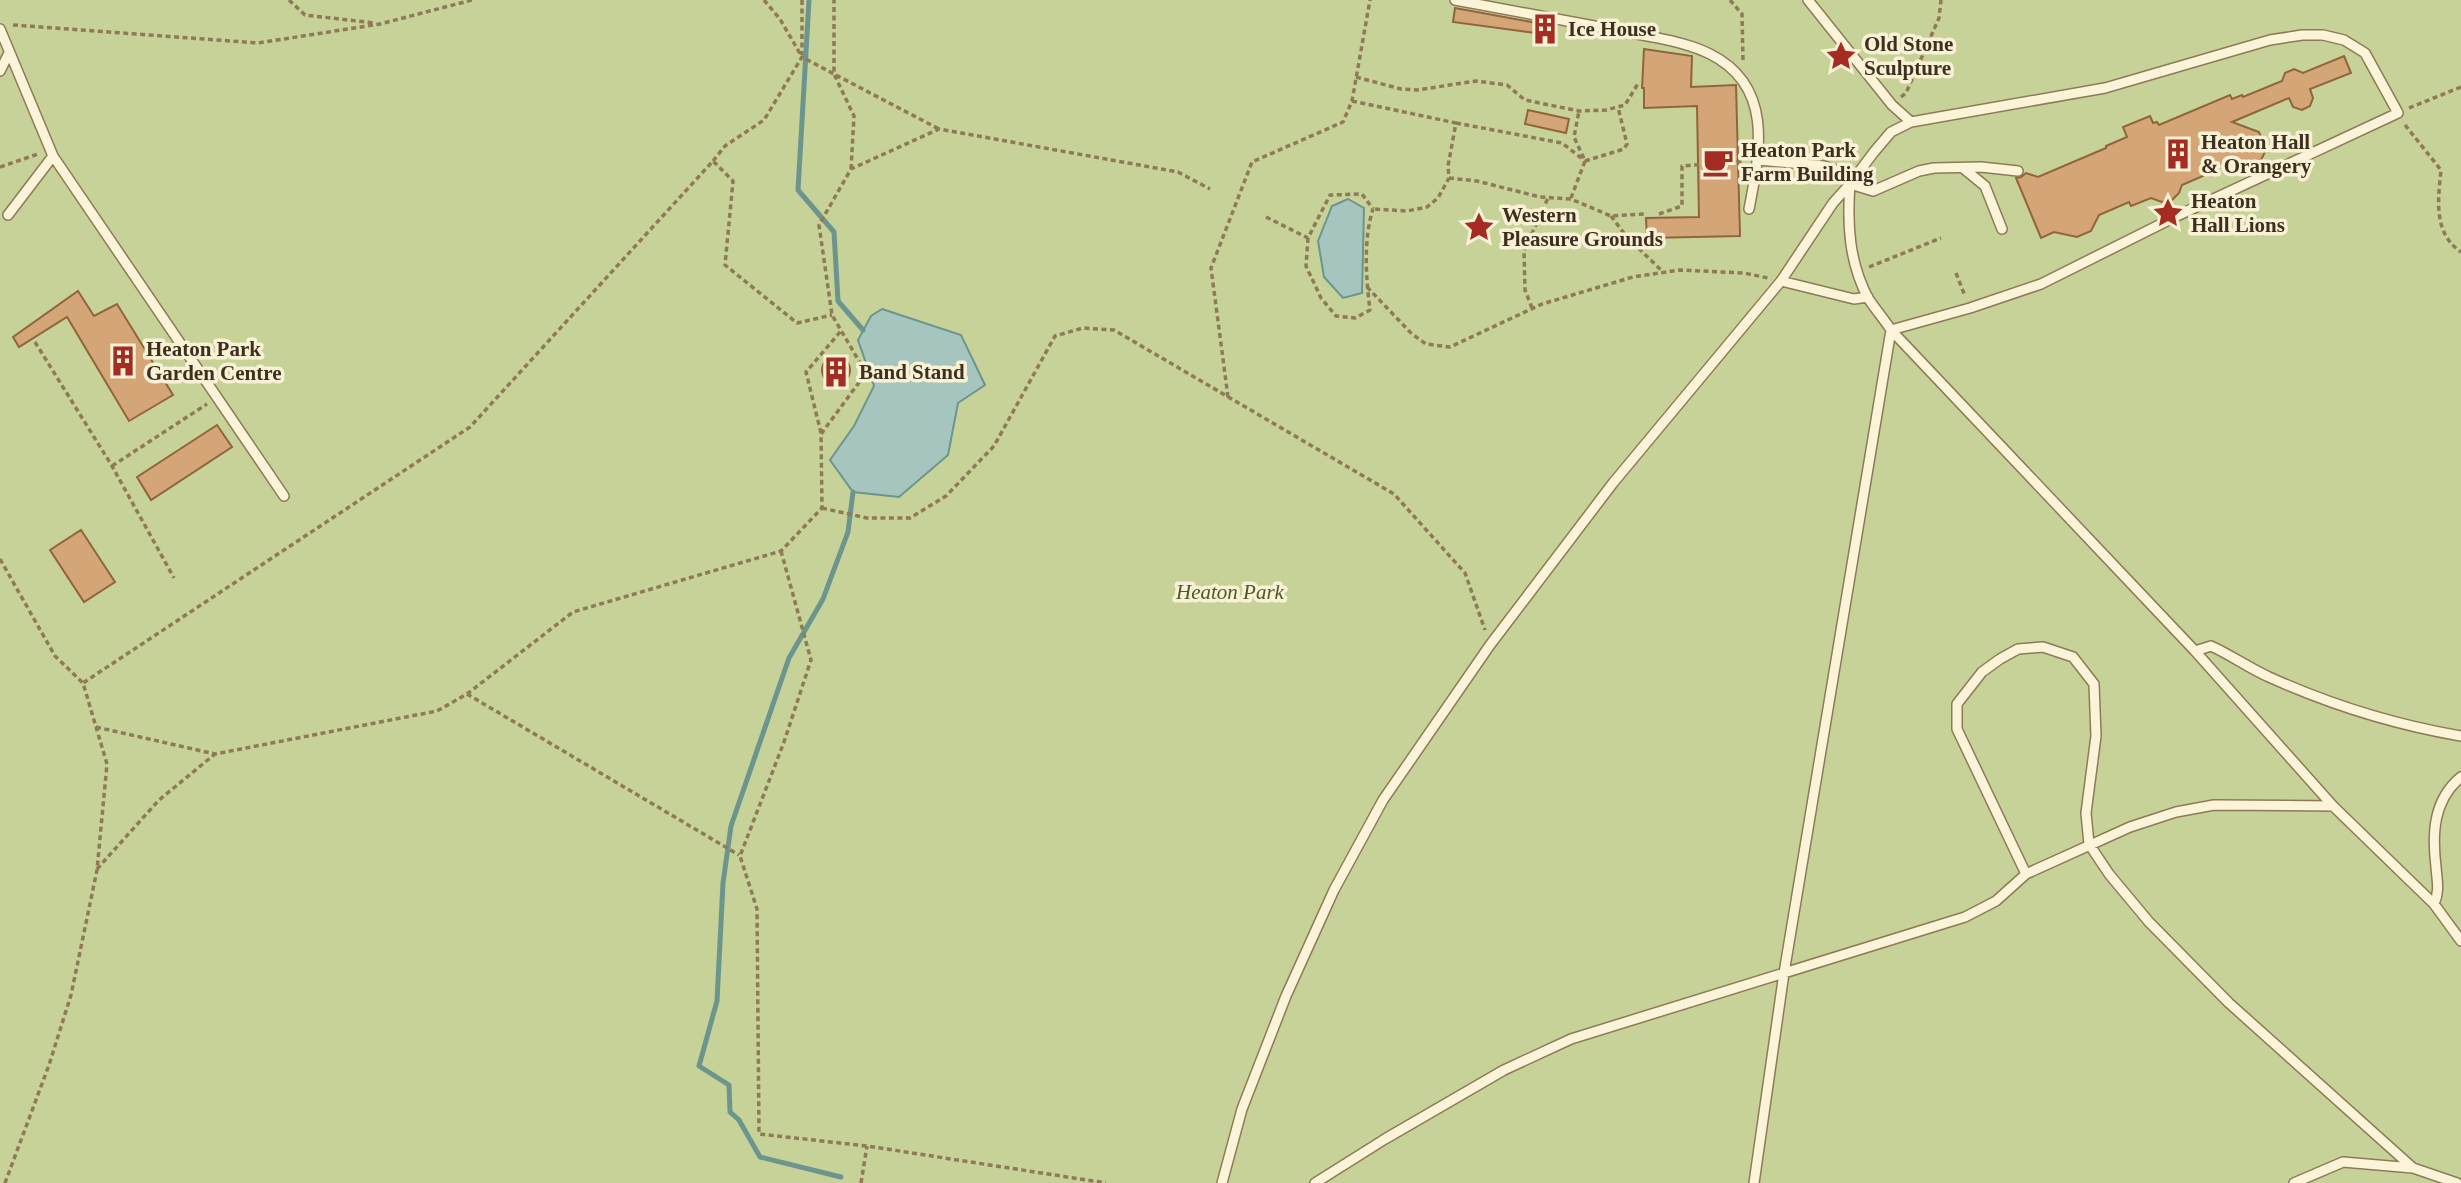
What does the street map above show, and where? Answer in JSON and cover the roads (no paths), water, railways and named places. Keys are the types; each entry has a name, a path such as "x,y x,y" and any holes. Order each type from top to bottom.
{"lane":[{"path":"1455,0 1682,44 1711,55 1728,66 1743,82 1758,115 1758,160 1749,209"},
{"path":"1808,0 1892,105 1911,122"},
{"path":"0,29 52,153 284,496"},
{"path":"1222,1183 1242,1109 1286,996 1334,890 1383,800 1490,645 1613,483 1781,281 1833,203 1891,132 1911,122 2105,88 2270,40 2302,35 2323,35 2344,40 2365,53 2398,113 2177,216 2041,284 1970,308 1891,330"},
{"path":"0,71 9,53"},
{"path":"8,215 52,153"},
{"path":"1758,160 1824,166 1835,170 1850,184 1874,191 1920,171 1961,167 2018,172"},
{"path":"1961,167 1985,186 2002,229"},
{"path":"1850,184 1847,216 1849,242 1868,297 1891,330 2194,651 2333,806 2434,904 2461,941"},
{"path":"1781,281 1854,299 1868,297"},
{"path":"1754,1183 1784,973 1891,330"},
{"path":"2194,651 2211,646 2268,677 2321,698 2431,731 2461,736"},
{"path":"2026,874 1957,729 1957,704 1982,672 2018,649 2043,648 2073,657 2094,684 2096,736 2086,813 2089,844 2109,874 2149,922 2229,1003 2413,1167"},
{"path":"2434,904 2439,894 2433,830 2438,810 2461,776"},
{"path":"1315,1183 1504,1070 1571,1039 1965,917 1996,901 2026,874 2130,827 2214,805 2333,806"},
{"path":"2294,1183 2343,1162 2413,1167 2457,1183"}],"water":[{"path":"1348,199 1364,208 1362,293 1343,298 1324,277 1318,241 1332,206"},
{"path":"882,309 961,335 985,385 958,403 948,455 899,497 853,492 830,460 854,426 874,386 858,340 871,316"}],"waterway":[{"path":"809,0 798,190 834,232 838,301 863,330"},
{"path":"841,1177 760,1157 739,1120 730,1112 729,1085 699,1066 717,1001 723,883 731,826 789,658 823,599 848,532 853,492"}],"place":[{"name":"Ice House","path":"1545,29"},
{"name":"Old Stone Sculpture","path":"1841,56"},
{"name":"Heaton Hall & Orangery","path":"2178,154"},
{"name":"Heaton Park Farm Building","path":"1718,162"},
{"name":"Heaton Hall Lions","path":"2168,213"},
{"name":"Western Pleasure Grounds","path":"1479,227"},
{"name":"Heaton Park Garden Centre","path":"123,361"},
{"name":"Band Stand","path":"836,372"}],"park label":[{"name":"Heaton Park","path":"1230,592"}]}
